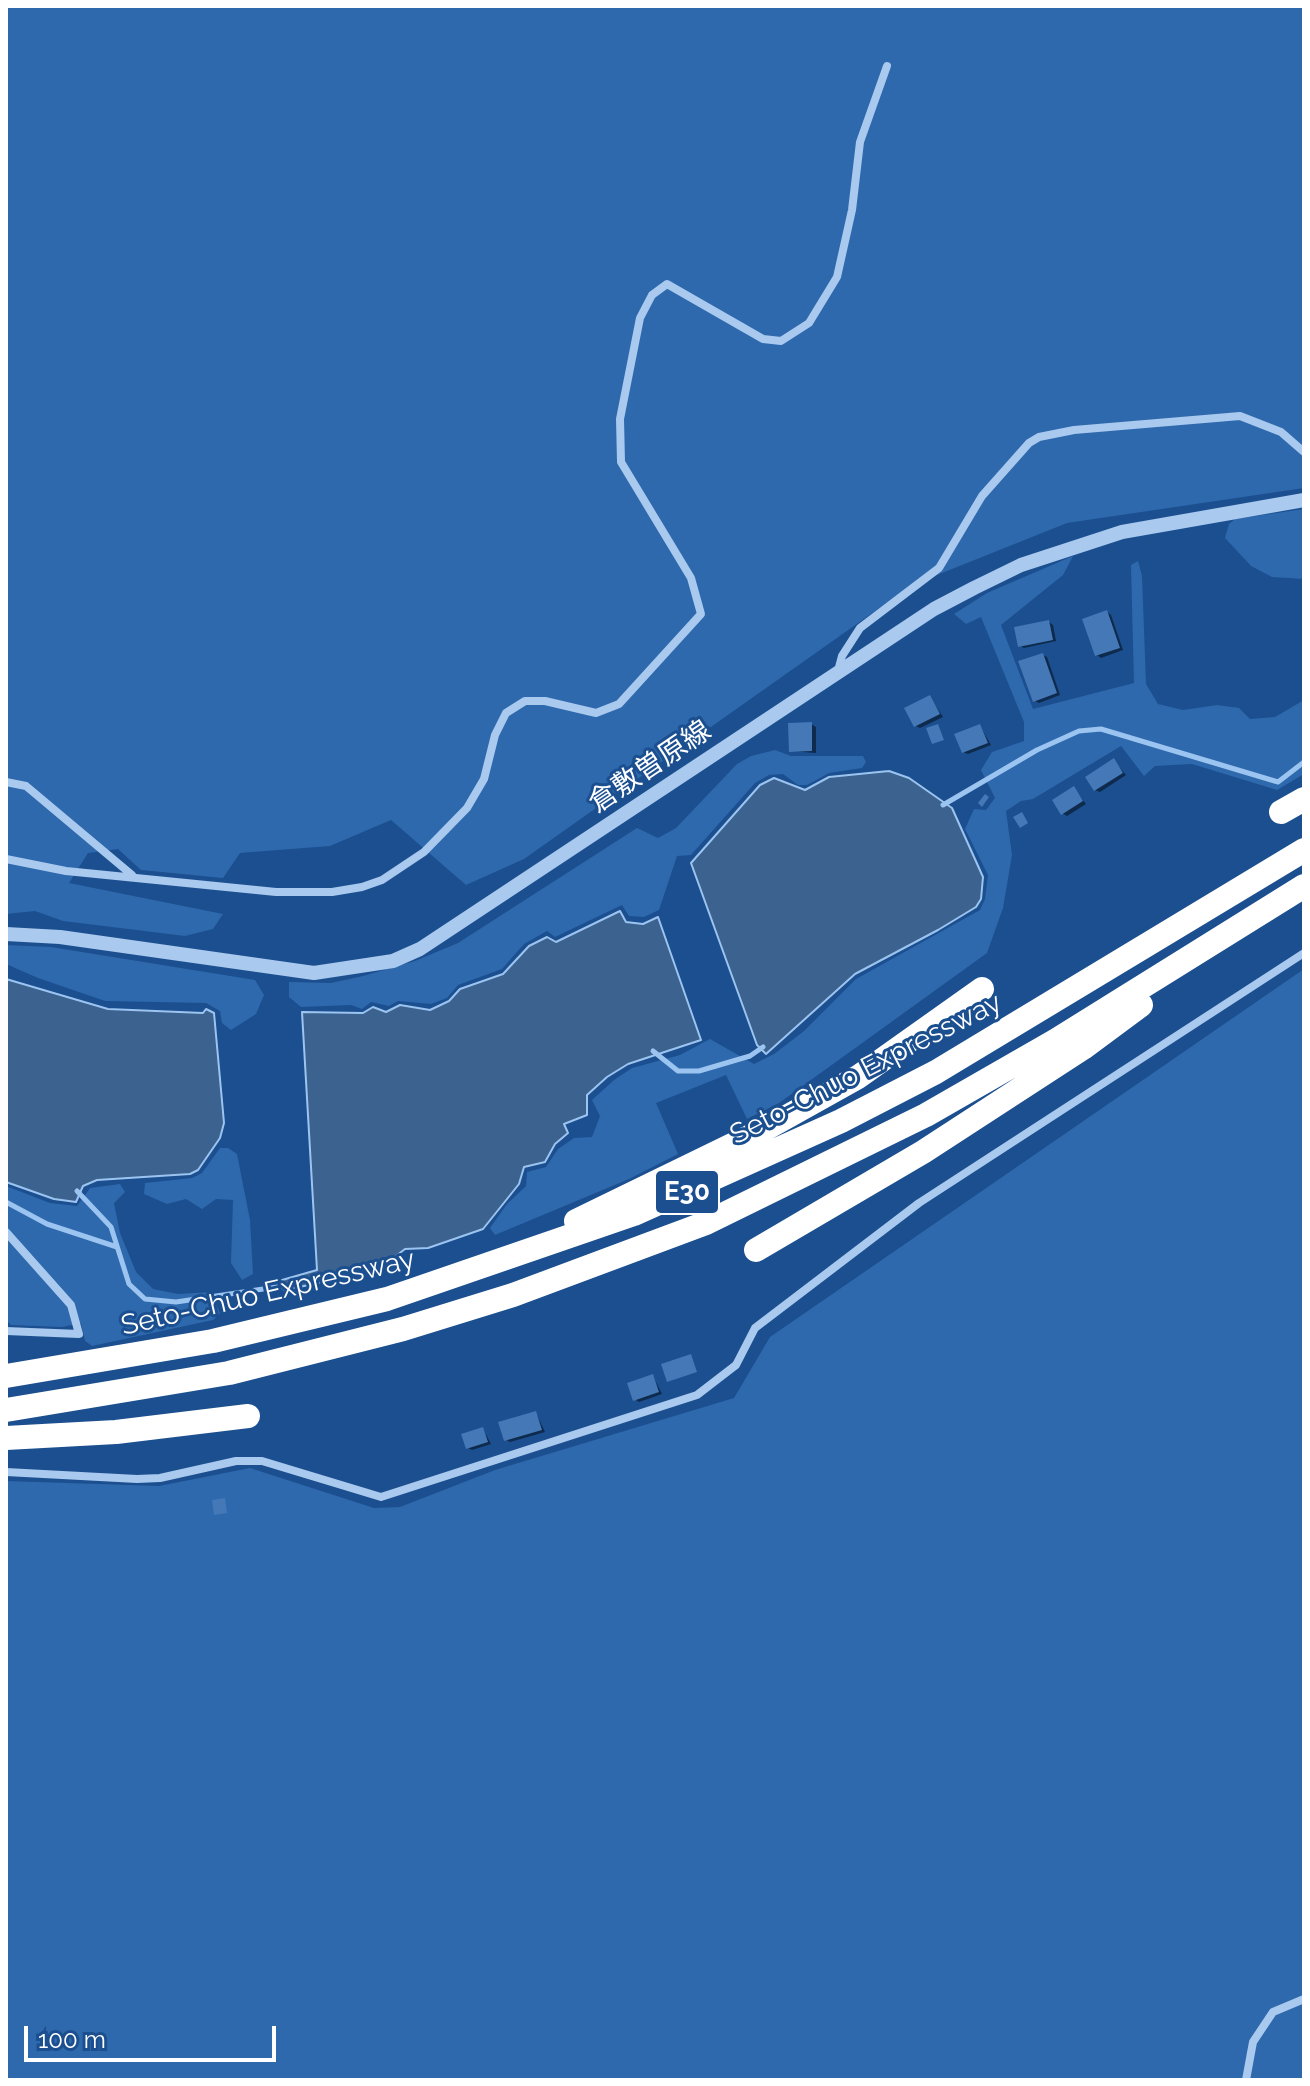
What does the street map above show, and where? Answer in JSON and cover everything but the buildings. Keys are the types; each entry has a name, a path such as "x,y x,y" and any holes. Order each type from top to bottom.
{"highway":[{"path":"1281,812 1304,799"},
{"name":"Seto-Chuo Expressway","path":"6,1376 100,1363 226,1338 387,1299 474,1272 634,1214 841,1121 1026,1020 1304,850"},
{"name":"E30","path":"6,1410 118,1394 303,1356 513,1295 693,1228 776,1192 926,1115 1055,1041 1304,886"},
{"path":"756,1250 923,1152 1083,1048 1278,904"},
{"path":"474,1272 765,1129 831,1092 982,989"},
{"path":"6,1438 116,1432 248,1416"}],"street":[{"path":"6,859 66,871 276,892 332,892 382,880 424,852 467,808 484,779 495,735 506,713 525,701 545,701 596,713 619,704 701,614 691,578 621,462 620,419 640,318 652,295 667,284 763,339 781,341 809,323 837,277 852,210 860,142 887,66"},
{"path":"838,673 842,656 860,628 939,568 982,496 1029,443 1039,437 1074,430 1240,416 1281,432 1304,452"},
{"name":"倉敷曽原線","path":"6,934 60,937 314,973 393,961 420,949 934,609 1021,565 1122,532 1304,500"},
{"path":"6,782 26,786 134,877"},
{"path":"6,1472 137,1479 160,1478 236,1461 262,1461 381,1497 697,1395 736,1365 755,1328 919,1203 1304,953"},
{"path":"6,1232 71,1305 79,1334 6,1331"},
{"path":"1246,2080 1253,2042 1273,2012 1304,1999"}],"shaded area":[{"path":"6,6 1304,6 1304,488 1067,523 912,585 524,859 466,885 391,820 330,846 240,853 223,878 141,870 118,849 88,853 69,883 223,914 213,929 185,936 63,921 35,911 6,914"},
{"path":"1304,509 1304,579 1272,577 1251,566 1225,538 1229,524 1235,519"},
{"path":"1073,556 1063,575 1001,625 1033,709 1134,683 1131,565 1138,561 1142,576 1146,684 1158,704 1183,710 1217,705 1239,708 1250,719 1275,717 1304,700 1304,774 1277,790 1192,764 1155,766 1144,776 1121,746 1033,799 1021,801 1006,811 1012,855 1003,908 987,953 779,1103 747,1119 726,1075 656,1103 678,1154 629,1179 495,1235 490,1228 507,1204 526,1186 527,1172 546,1167 558,1149 574,1138 592,1137 600,1116 592,1100 614,1080 632,1068 680,1055 710,1039 754,1064 774,1054 804,1031 856,979 980,910 985,899 988,875 965,829 974,809 986,810 995,798 981,770 992,752 1024,741 1024,722 981,617 966,624 954,614 987,593"},
{"path":"775,750 791,756 863,756 866,762 862,768 829,773 807,785 798,785 783,774 769,775 755,783 691,855 677,856 659,910 644,917 629,916 622,905 555,937 547,931 524,944 502,969 458,985 447,998 431,1004 398,1001 389,1006 371,1002 362,1009 351,1005 301,1007 289,997 289,982 331,983 363,976 415,961 458,943 637,828 658,838 676,828 737,764 751,756"},
{"path":"889,771 909,778 952,808 983,877 981,899 976,907 938,930 855,974 766,1054 757,1045 691,863 760,785 774,778 805,790 829,777"},
{"path":"620,911 626,922 643,924 658,917 701,1040 628,1064 607,1077 587,1095 587,1115 564,1124 568,1133 555,1144 545,1162 524,1167 519,1184 483,1229 428,1248 405,1249 387,1263 329,1281 284,1290 282,1280 317,1270 302,1012 363,1013 373,1007 386,1012 400,1005 430,1010 449,1001 460,989 503,974 529,946 547,937 556,942"},
{"path":"6,945 51,947 255,980 264,995 256,1014 231,1030 222,1023 220,1011 206,1003 105,1001 38,978 6,964"},
{"path":"1304,969 1304,2080 6,2080 6,1481 159,1486 250,1468 374,1508 400,1507 495,1470 734,1398 770,1337"},
{"path":"6,979 108,1009 203,1013 206,1009 214,1013 224,1123 220,1138 198,1170 190,1174 97,1180 83,1186 76,1202 54,1199 6,1182"},
{"path":"220,1148 228,1148 237,1154 250,1220 253,1274 242,1280 231,1263 233,1200 216,1199 202,1209 186,1199 167,1204 144,1194 145,1183 192,1178 202,1173"},
{"path":"120,1184 125,1192 114,1203 120,1233 136,1272 153,1289 178,1294 211,1292 220,1313 213,1320 92,1346 85,1341 81,1323 62,1327 11,1325 6,1320 6,1186 50,1203 77,1206 90,1188"}],"waterway":[{"path":"943,805 1037,750 1079,731 1101,729 1278,782 1304,762"},
{"path":"653,1051 678,1071 699,1071 750,1056 763,1047"},
{"path":"77,1191 111,1227 129,1284 145,1299 176,1302 290,1285"},
{"path":"6,1202 47,1224 117,1247"}]}
